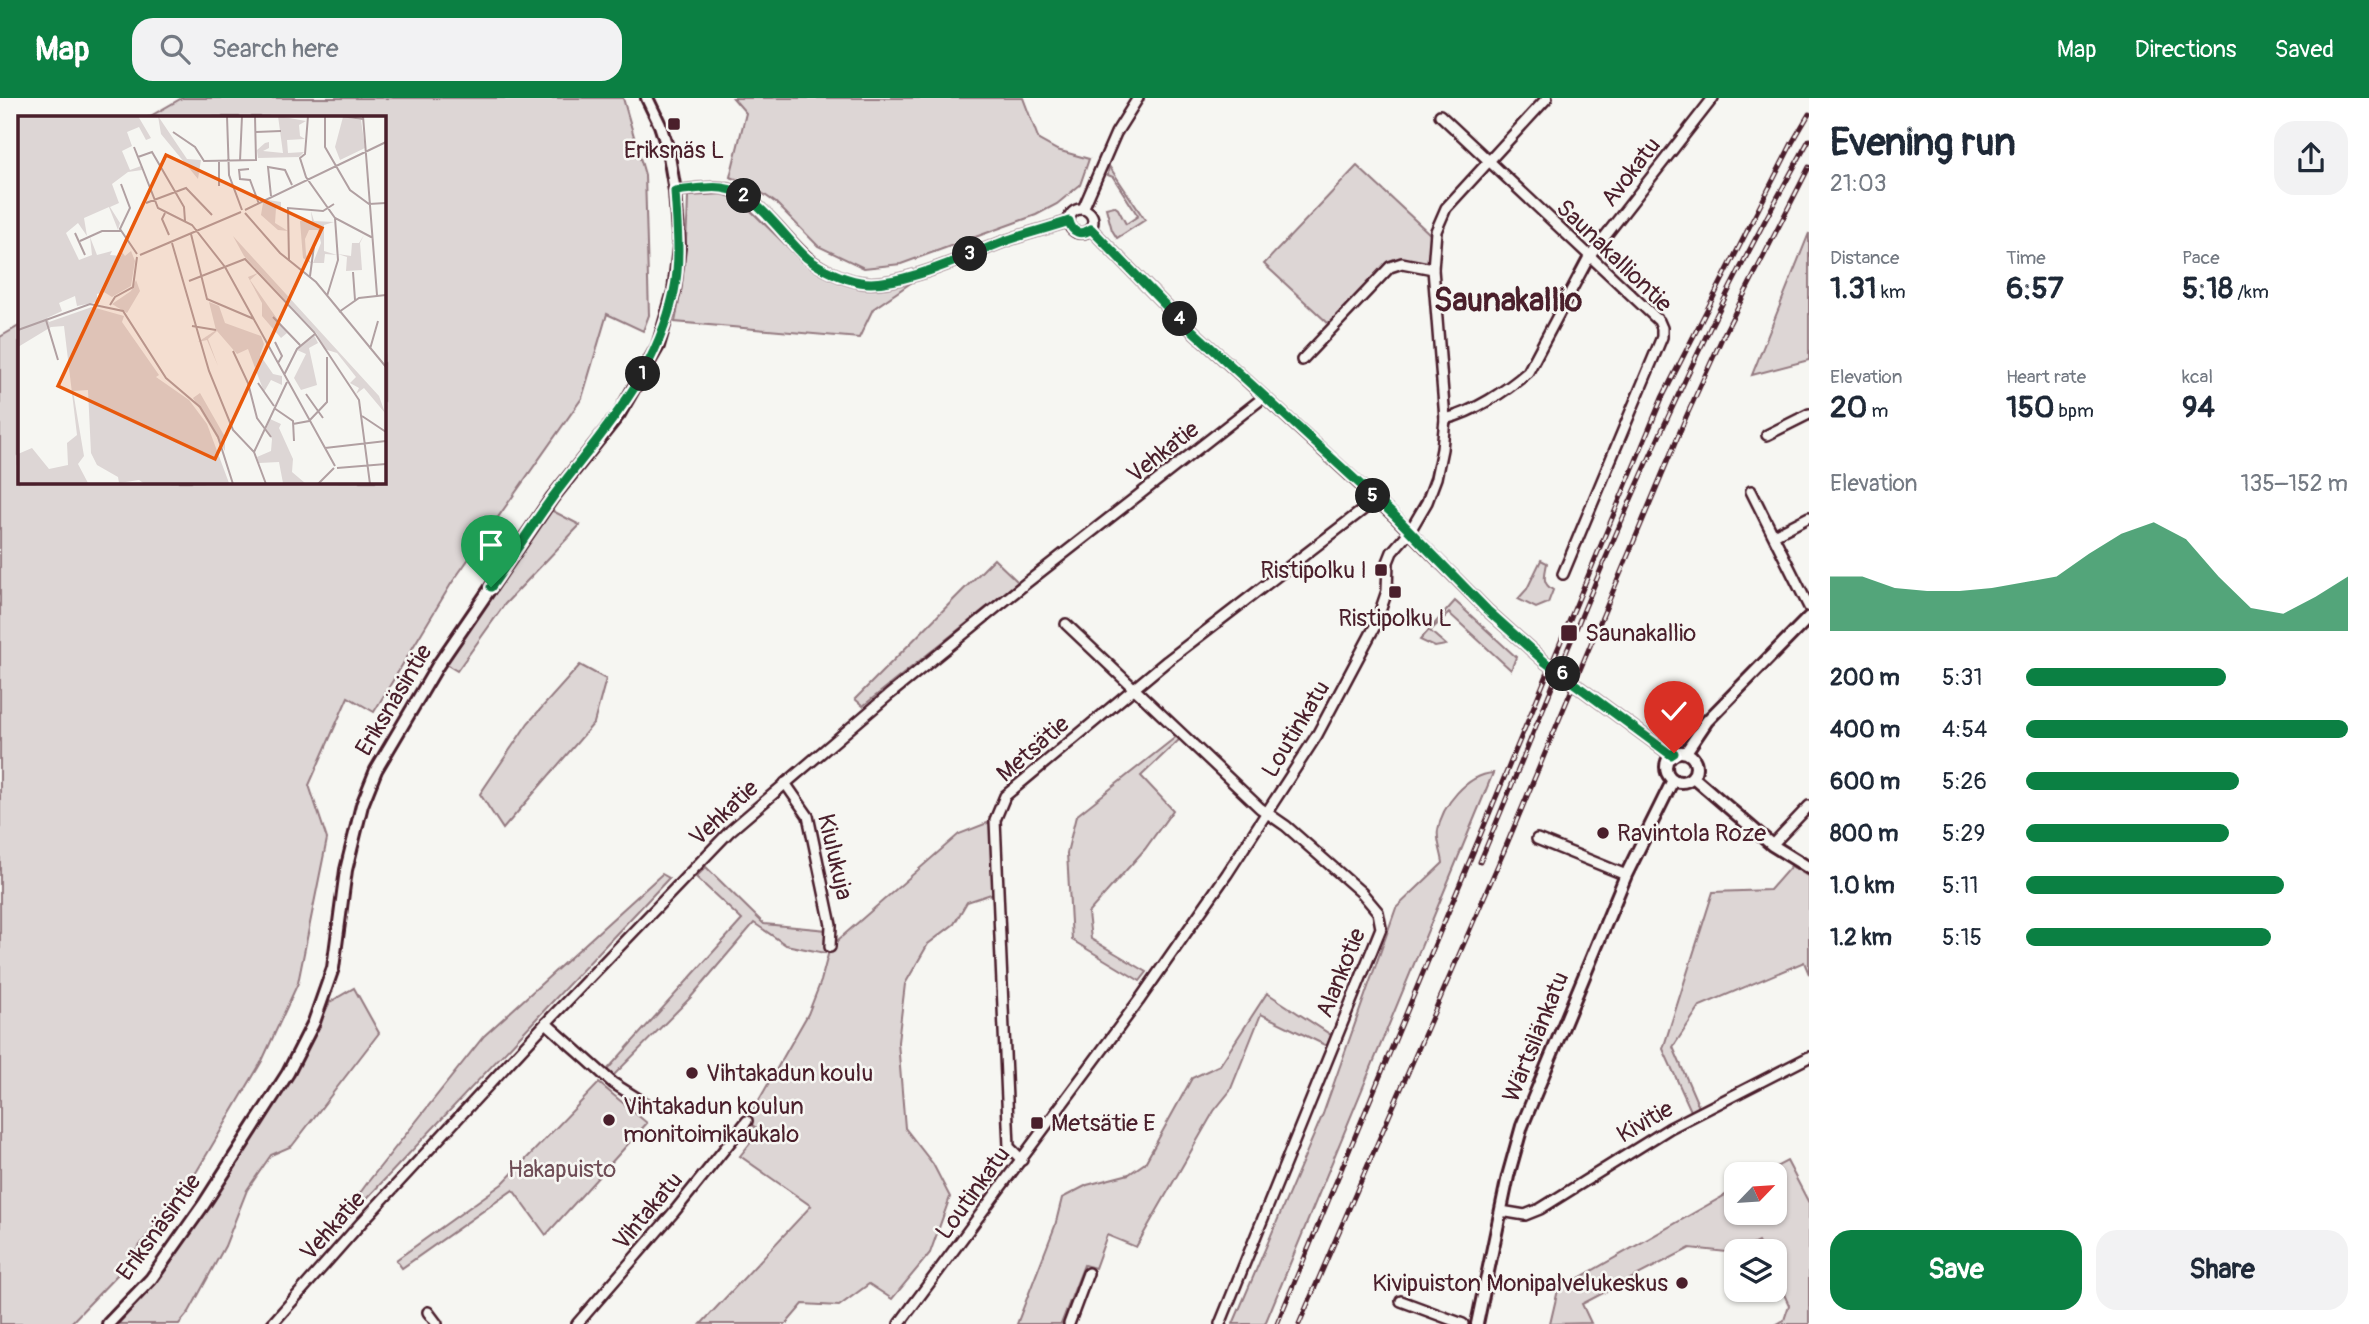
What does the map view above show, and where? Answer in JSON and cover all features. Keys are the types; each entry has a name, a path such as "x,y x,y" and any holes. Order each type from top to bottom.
{"street":[{"name":"Eriksnäsintie","path":"108,1324 151,1279 205,1204 288,1073 314,1022 333,968 346,870 362,804 376,770 438,665 552,498 619,414 658,346 676,280 679,247 675,191 668,150 647,98"},
{"path":"1083,209 1116,133 1138,98"},
{"name":"Loutinkatu","path":"899,1324 1140,999 1268,813 1322,726 1375,626 1387,591 1388,562 1392,552 1410,531 1427,502 1436,478 1445,419 1433,269 1436,231 1446,208 1547,98"},
{"name":"Avokatu","path":"1445,419 1466,413 1528,372 1589,257 1713,98"},
{"name":"Saunakalliontie","path":"1440,115 1659,321 1662,328 1662,337 1563,574"},
{"path":"675,191 722,188 742,194 771,219 808,259 832,273 860,282 884,283 906,277 1069,221"},
{"path":"1083,209 1092,214 1091,229 1077,233 1069,221 1074,211 1083,209"},
{"path":"1091,229 1170,310 1377,499 1487,610 1545,662 1671,755"},
{"path":"1302,360 1390,267 1402,263 1433,269"},
{"name":"Vehkatie","path":"272,1324 361,1223 546,1023 730,831 1025,584 1264,397"},
{"path":"1767,435 1809,414"},
{"path":"1751,491 1809,607"},
{"name":"Metsätie","path":"1022,1160 1009,1147 995,820 1005,796 1167,661 1377,499"},
{"path":"1774,535 1809,517"},
{"path":"1686,752 1707,721 1809,617"},
{"name":"Alankotie","path":"1066,624 1268,813 1362,893 1378,912 1381,928 1220,1324"},
{"path":"1686,752 1696,763 1693,777 1681,782 1673,780 1667,774 1665,766 1671,755 1686,752"},
{"path":"1693,777 1772,845 1809,868"},
{"name":"Wärtsilänkatu","path":"1478,1324 1508,1176 1522,1126 1626,875 1673,780"},
{"name":"Kiulukuja","path":"785,783 808,816 831,925 830,947"},
{"path":"1772,845 1809,806"},
{"path":"1537,839 1626,875"},
{"path":"546,1023 613,1083 648,1105"},
{"name":"Kivitie","path":"1502,1212 1525,1215 1539,1209 1670,1128 1809,1057"},
{"name":"Vihtakatu","path":"577,1324 667,1220 747,1121"},
{"path":"1069,1324 1088,1273"},
{"path":"1401,1301 1463,1324"},
{"path":"428,1312 437,1324"}],"green space":[{"path":"182,98 623,98 645,175 649,315 643,331 607,314 582,398 451,584 374,712 348,697 309,785 327,839 298,983 262,1061 197,1171 117,1275 70,1324 0,1324 0,337 18,327 18,483 385,483 385,116 151,116"},
{"path":"733,98 1023,98 1039,140 1057,150 1089,159 1080,185 1057,204 1036,215 901,264 864,268 818,246 776,203 748,183 730,177 746,113"},
{"path":"1109,166 1145,220 1117,238 1106,208 1114,206 1118,209 1126,224 1138,216 1113,177 1108,175"},
{"path":"1357,166 1431,235 1429,264 1393,260 1329,324 1264,264"},
{"path":"723,194 739,199 803,262 832,278 862,288 884,288 915,280 873,309 859,338 675,322 681,291 688,196"},
{"path":"1809,233 1809,360 1752,375"},
{"path":"551,510 580,525 505,604 457,671 444,663"},
{"path":"994,559 1018,582 863,706 855,699"},
{"path":"1541,560 1547,563 1545,582 1553,590 1548,603 1536,608 1518,599 1527,589"},
{"path":"1455,601 1516,657 1511,670 1449,613 1430,631 1446,645 1435,647 1420,640"},
{"path":"580,665 606,679 594,723 503,829 480,794 528,723"},
{"path":"1177,736 1180,739 1141,776 1173,810 1145,849 1088,913 1091,939 1147,972 1140,981 1072,940 1067,853 1076,816"},
{"path":"1493,773 1265,1324 1233,1324 1323,1114 1396,908 1443,863 1438,830 1440,820 1450,802 1465,785 1483,775"},
{"path":"995,820 997,892 967,902 954,924 928,944 905,984 898,1042 905,1128 933,1164 950,1197 930,1253 892,1299 869,1284 839,1306 803,1304 786,1324 701,1324 811,1206 740,1156 760,1131 747,1121 808,1014 830,947 959,834"},
{"path":"1791,866 1809,877 1809,974 1804,962 1700,1006 1673,1047 1699,1107 1691,1111 1663,1049 1713,892 1770,890"},
{"path":"706,867 764,924 827,930 825,953 786,945 754,923 691,997 613,1076 606,1071 742,920 696,877"},
{"path":"662,874 669,878 320,1248 368,1182 484,1036"},
{"path":"354,988 379,1033 292,1146 271,1155 247,1190 225,1246 189,1312 179,1324 118,1324 161,1277 208,1208 292,1074 330,1002"},
{"path":"1267,993 1331,1035 1327,1046 1261,1014 1230,1091 1214,1111 1136,1247 1107,1235 1095,1268 1084,1265 1061,1324 1017,1324 1055,1226 1062,1198 1087,1185 1129,1174 1145,1163 1192,1078 1220,1065"},
{"name":"Hakapuisto","path":"599,1083 647,1123 546,1235 513,1190 402,1268 396,1260 502,1184"},
{"path":"1785,1162 1809,1203 1809,1324 1777,1324 1784,1320 1789,1305 1787,1239 1724,1239 1724,1252 1690,1248 1582,1304 1591,1323 1550,1324 1558,1290 1724,1196 1724,1225 1787,1225"}],"railway":[{"path":"1277,1324 1662,398 1809,114"},
{"path":"1480,862 1648,460 1722,304 1809,140"},
{"path":"1299,1324 1504,851 1686,417 1723,336 1809,167"}],"place":[{"name":"Eriksnäs L","path":"674,124"},
{"name":"Ristipolku I","path":"1381,570"},
{"name":"Ristipolku L","path":"1395,592"},
{"name":"Saunakallio","path":"1569,633"},
{"name":"Ravintola Roze","path":"1603,833"},
{"name":"Vihtakadun koulu","path":"692,1073"},
{"name":"Vihtakadun koulun monitoimikaukalo","path":"609,1120"},
{"name":"Metsätie E","path":"1037,1123"},
{"name":"Kivipuiston Monipalvelukeskus","path":"1682,1283"}],"district":[{"name":"Saunakallio","path":"1508,301"}],"route":[{"path":"491,587 552,498 619,414 658,346 674,291 679,247 675,191 722,188 742,194 771,219 808,259 832,273 860,282 884,283 906,277 1069,221 1073,231 1077,233 1091,229 1170,310 1395,516 1487,610 1545,662 1671,755 1674,753"}]}
